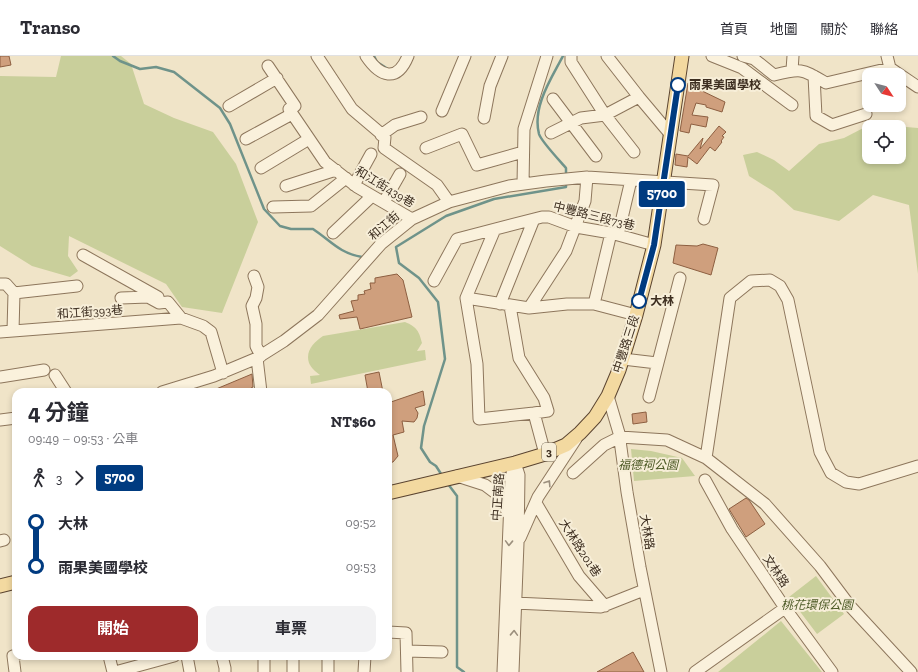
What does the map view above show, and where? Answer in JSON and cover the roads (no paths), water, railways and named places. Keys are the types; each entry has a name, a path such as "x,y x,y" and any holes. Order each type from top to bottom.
{"main road":[{"name":"中豐路三段","path":"515,463 545,454 566,445 595,417 608,396 623,359 654,245 682,56"},
{"name":"3","path":"392,492 515,463"},
{"path":"0,586 12,583"}],"street":[{"path":"317,56 352,109 385,137 384,148 437,185 449,202"},
{"path":"366,56 378,70 392,75 401,69 408,56"},
{"path":"442,110 465,56"},
{"path":"484,118 490,86 502,56"},
{"path":"523,184 524,129 547,56"},
{"path":"571,56 571,62 605,115 634,152"},
{"path":"607,56 671,135"},
{"path":"712,56 742,68 792,105"},
{"path":"743,56 754,59 774,75 792,70 805,71 826,83 862,75"},
{"path":"792,70 793,56"},
{"path":"887,56 890,68"},
{"path":"246,139 292,114 289,109 295,106 268,66"},
{"path":"814,76 816,116 832,125 866,114"},
{"path":"229,106 277,78"},
{"path":"906,78 918,86"},
{"path":"551,133 582,118 605,115 639,97"},
{"path":"553,99 596,156"},
{"name":"和江街439巷","path":"292,114 325,162 372,196 412,219"},
{"path":"381,135 395,125 421,117"},
{"path":"426,148 462,134 477,165 523,152"},
{"path":"261,168 309,139"},
{"path":"273,207 311,206 350,181 371,154"},
{"path":"286,186 336,170"},
{"path":"384,202 400,174"},
{"path":"529,308 566,251 585,201 587,177"},
{"name":"和江街","path":"178,388 259,357 284,341 318,315 381,244 412,219 449,202 481,192 523,184 587,177 713,185 704,219"},
{"path":"594,304 631,180"},
{"path":"332,233 372,196"},
{"name":"中豐路三段73巷","path":"434,282 457,240 542,217 549,217 576,227 614,234 654,245"},
{"path":"495,229 466,298 477,364 479,419 548,411 544,398 519,358 505,305 534,219"},
{"path":"83,255 158,297 159,303"},
{"path":"254,276 258,287 252,306 256,324 256,346 259,357 261,388"},
{"path":"649,396 680,278"},
{"path":"706,458 730,298 751,281 770,280 780,286 788,300 820,452 831,473 846,482 859,484 918,466"},
{"path":"0,284 6,284 14,293 13,331"},
{"path":"14,293 77,286"},
{"name":"和江街393巷","path":"121,298 148,297 159,303 168,302 181,318"},
{"path":"466,298 529,308 567,304 594,304 636,315"},
{"name":"和江街393巷","path":"0,332 181,318 203,326 211,332 223,372"},
{"path":"623,359 657,363"},
{"path":"0,377 44,370"},
{"path":"55,375 63,388"},
{"name":"大林路","path":"608,396 620,437 628,499 644,590 661,672"},
{"path":"534,413 545,454"},
{"path":"0,420 12,418"},
{"path":"518,543 538,497 580,433"},
{"path":"573,473 604,445 620,437 667,440 706,458 765,504 820,566 850,606 911,672"},
{"name":"中正南路","path":"503,672 511,477 515,463"},
{"name":"中正南路","path":"513,672 519,475 515,463"},
{"path":"457,476 485,485 501,498 510,519"},
{"name":"文林路","path":"705,480 732,529 785,608 832,672"},
{"name":"大林路201巷","path":"536,503 579,576 605,606"},
{"path":"516,603 601,607 644,590"},
{"path":"695,672 785,608"},
{"path":"392,632 406,633 407,672"},
{"path":"406,651 442,652"},
{"path":"14,660 16,672"},
{"path":"110,660 114,672 148,668 165,660"},
{"path":"188,660 190,672"},
{"path":"223,660 225,672"},
{"path":"264,660 264,672"},
{"path":"293,660 293,672"},
{"path":"328,660 328,672"},
{"path":"364,672 365,660"}],"waterway":[{"path":"113,56 120,61 140,69 156,67 174,72 220,108 230,124 264,209 280,226 291,229 313,229 341,250 362,257"},
{"path":"374,56 377,62 388,69"},
{"path":"563,56 548,84 540,104 538,124 540,137 566,168 566,173"},
{"path":"443,477 436,466 430,462 421,448 424,426 445,359 438,302 419,278 399,263 396,247 446,216 494,199 566,187 566,185"},
{"path":"448,484 457,496 457,667 464,672"}],"place":[{"name":"雨果美國學校","path":"678,85"},
{"name":"大林","path":"639,301"}],"park label":[{"name":"福德祠公園","path":"648,465"},
{"name":"桃花環保公園","path":"817,605"}]}
